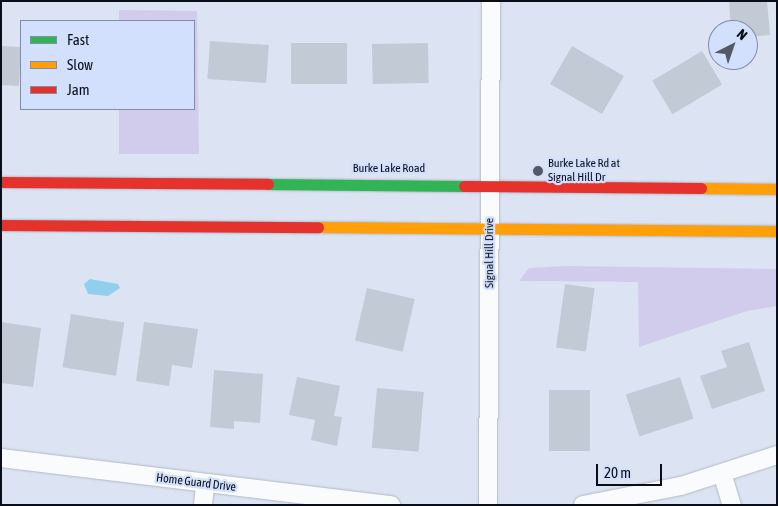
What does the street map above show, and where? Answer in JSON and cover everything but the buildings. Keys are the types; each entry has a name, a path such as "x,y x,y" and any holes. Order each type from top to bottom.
{"main road":[{"name":"Burke Lake Road","path":"1,182 490,184 777,189"},
{"path":"1,225 777,231"}],"street":[{"name":"Signal Hill Drive","path":"488,505 491,1"},
{"path":"583,505 644,495 777,455"},
{"name":"Home Guard Drive","path":"1,458 206,485 391,505"},
{"path":"722,473 732,505"},
{"path":"203,505 206,485"}],"shaded area":[{"path":"119,10 197,11 199,154 119,154 119,110 195,110 195,20 119,20"},
{"path":"566,266 777,269 777,306 747,311 639,347 638,282 519,281 529,268"}],"water":[{"path":"90,279 118,284 120,288 108,296 88,294 84,284"}],"traffic: fast":[{"path":"268,184 464,186"}],"traffic: slow":[{"path":"701,188 777,189"},
{"path":"318,227 777,231"}],"traffic: jam":[{"path":"1,182 268,184"},
{"path":"464,186 701,188"},
{"path":"1,225 318,227"}],"place":[{"name":"Burke Lake Rd at Signal Hill Dr","path":"538,171"}]}
